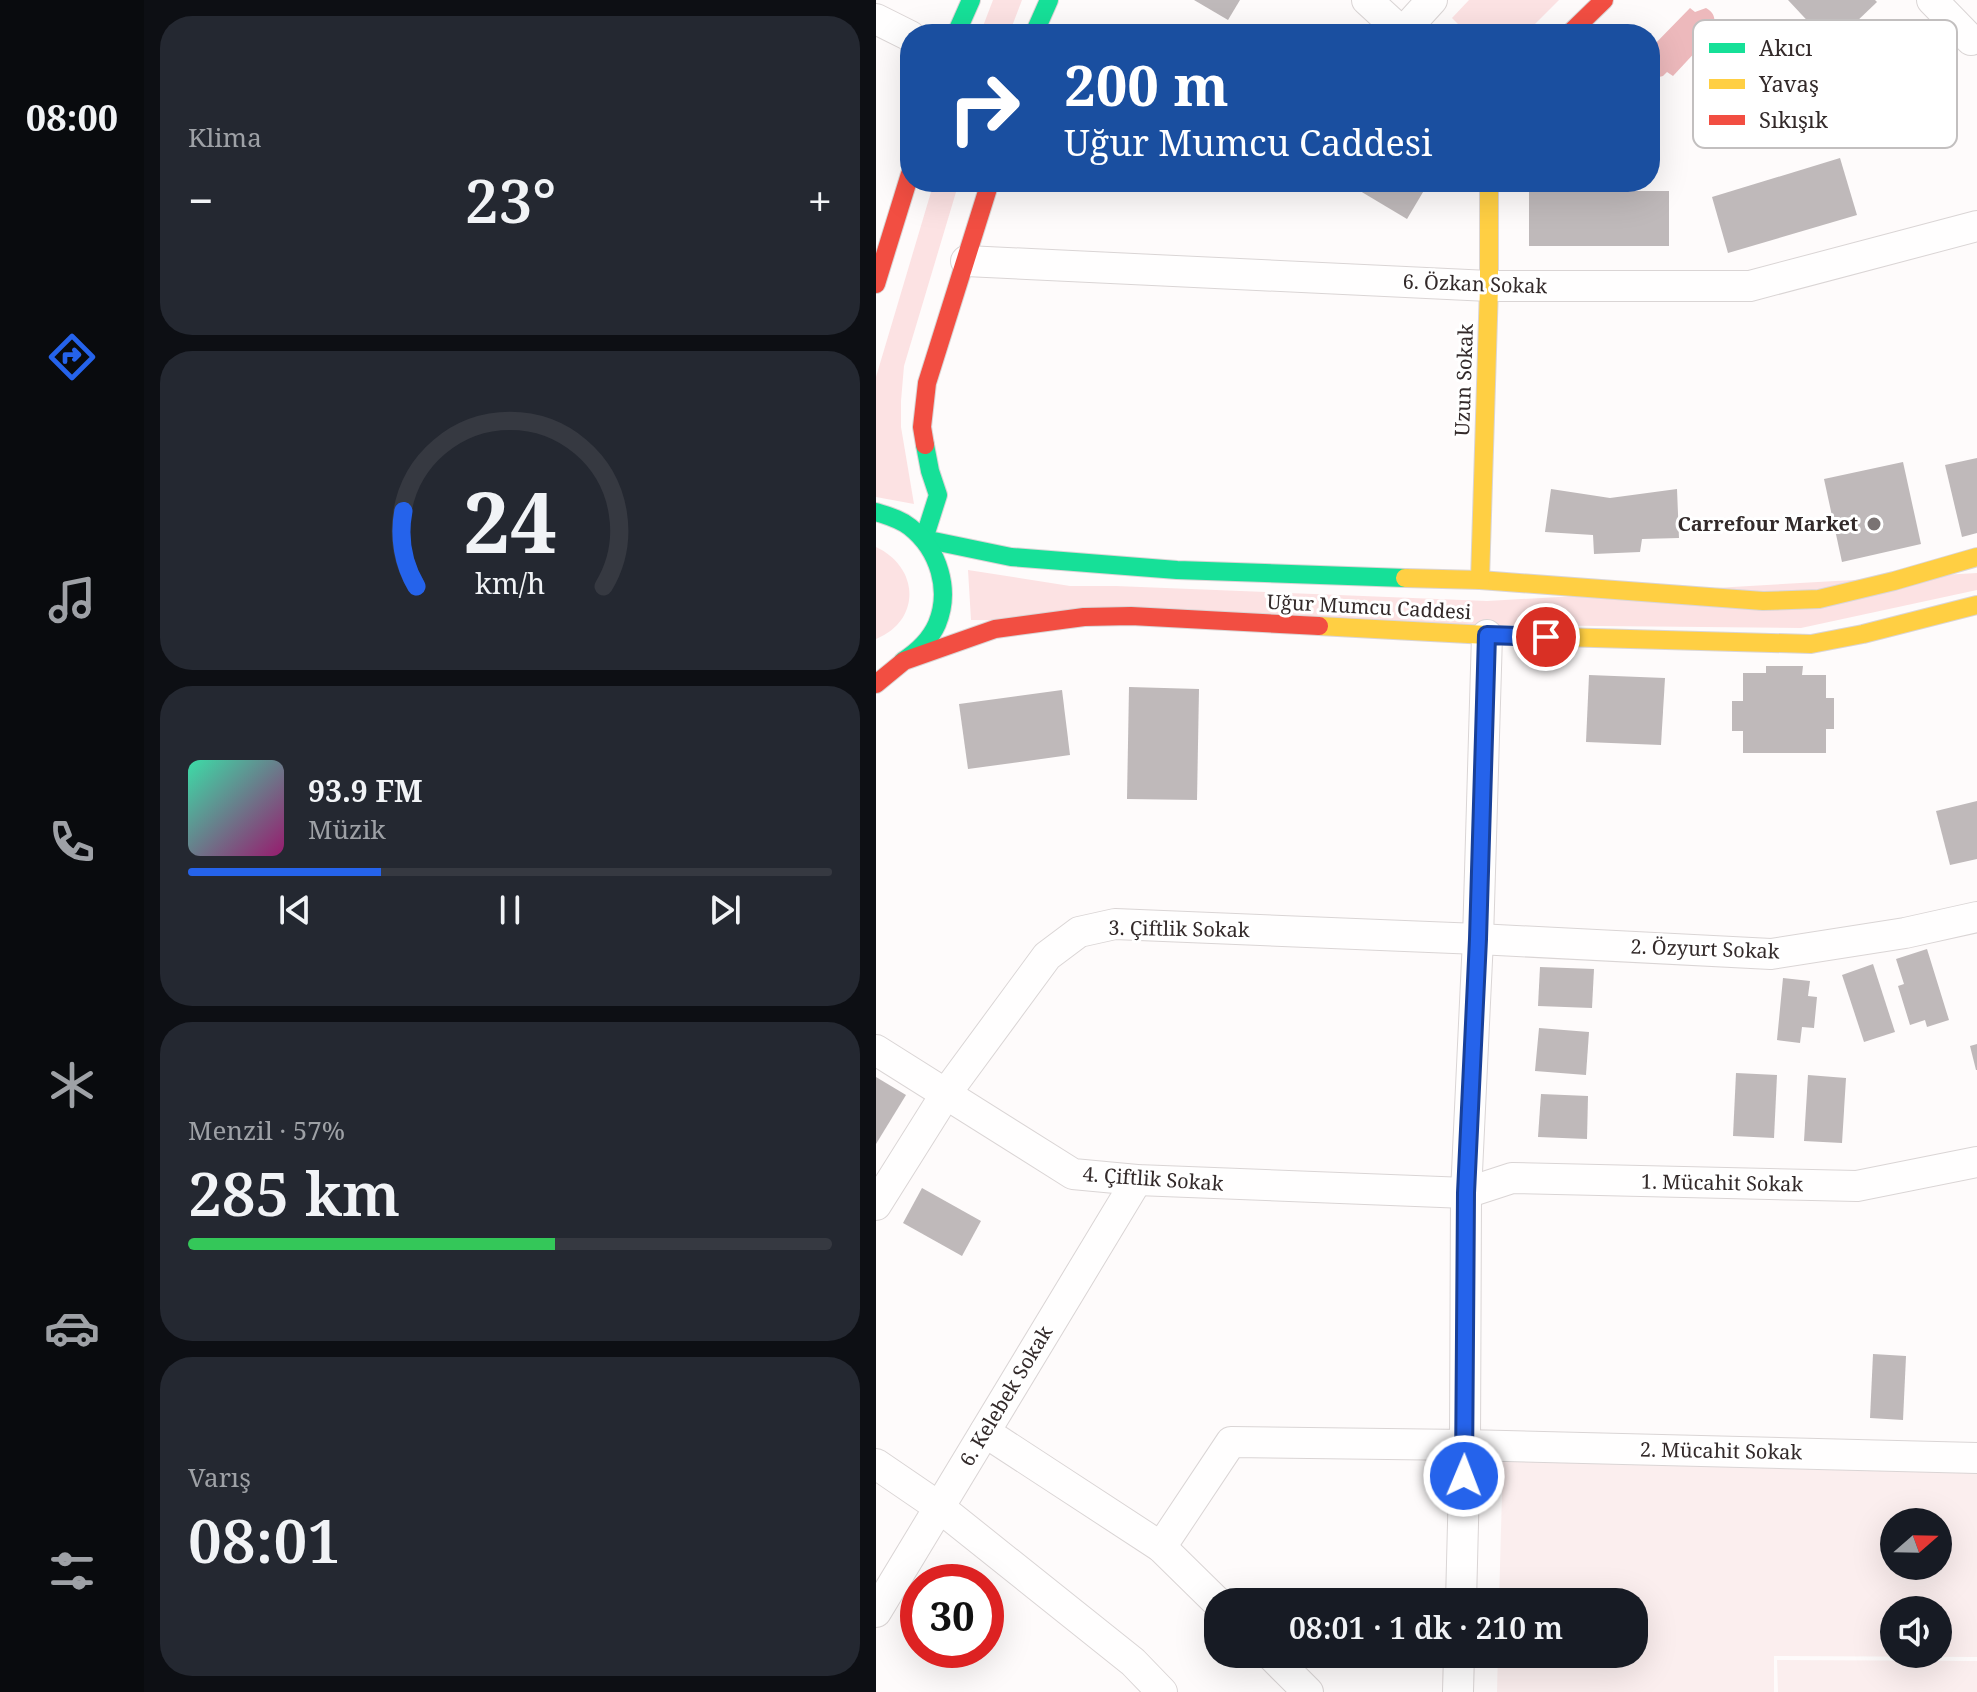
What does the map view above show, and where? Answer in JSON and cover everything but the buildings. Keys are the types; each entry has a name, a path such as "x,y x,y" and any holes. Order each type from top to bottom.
{"street":[{"path":"960,24 971,0"},
{"path":"1038,24 1049,0"},
{"path":"1367,0 1393,24"},
{"path":"1411,24 1432,0"},
{"path":"1579,24 1604,0"},
{"path":"1932,0 1950,20"},
{"path":"876,19 900,31"},
{"path":"1957,27 1975,47"},
{"path":"876,284 904,192"},
{"path":"924,539 938,495 922,427 927,383 987,192"},
{"name":"Uzun Sokak","path":"1480,580 1489,192"},
{"name":"6. Özkan Sokak","path":"966,261 1489,286 1750,286 1977,226"},
{"path":"876,512 900,520 924,539 934,554 943,588 938,622 929,637 918,651 876,684"},
{"name":"Uğur Mumcu Caddesi","path":"924,539 1011,557 1177,570 1480,580 1763,601 1819,599 1977,557"},
{"name":"Uğur Mumcu Caddesi","path":"876,671 995,629 1084,617 1131,616 1487,635 1811,644 1977,605"},
{"path":"1461,1588 1466,1193 1478,939 1487,635"},
{"name":"2. Özyurt Sokak","path":"1478,939 1771,954 1905,933 1977,917"},
{"name":"3. Çiftlik Sokak","path":"876,1205 947,1092 1047,956 1079,932 1115,924 1478,939"},
{"name":"4. Çiftlik Sokak","path":"876,1050 1073,1174 1137,1180 1466,1193"},
{"name":"1. Mücahit Sokak","path":"1466,1193 1512,1178 1857,1186 1977,1162"},
{"name":"6. Kelebek Sokak","path":"876,1612 1137,1180"},
{"path":"985,1432 1161,1547 1204,1589"},
{"name":"2. Mücahit Sokak","path":"1161,1547 1231,1442 1977,1458"},
{"path":"876,1464 939,1507 1133,1662 1162,1692"},
{"path":"1284,1668 1308,1692"},
{"path":"1458,1692 1459,1668"}],"shaded area":[{"path":"993,0 1022,0 1013,24 984,24"},
{"path":"1469,0 1559,0 1535,24 1458,24 1452,18"},
{"path":"1690,8 1695,12 1706,8 1714,16 1715,20 1693,20 1693,55 1673,76 1667,72 1660,77 1660,39"},
{"path":"931,192 956,192 904,366 901,427 914,504 876,497 876,377"},
{"path":"876,547 901,567 909,593 908,607 901,619 876,639"},
{"path":"968,570 1070,586 1487,601 1977,573 1977,590 1801,628 971,620"},
{"path":"1503,1458 1977,1472 1977,1657 1952,1657 1952,1596 1880,1596 1880,1657 1774,1656 1774,1692 1497,1692 1498,1668 1648,1668 1648,1588 1499,1588"},
{"path":"1777,1660 1880,1661 1880,1668 1952,1668 1952,1661 1977,1661 1977,1692 1778,1692"}],"traffic: fast":[{"path":"960,24 971,0"},
{"path":"1038,24 1049,0"},
{"path":"925,445 938,495 924,539 1011,557 1177,570 1405,578"},
{"path":"876,512 902,522 920,536 940,571 943,598 937,624 923,645 903,661"}],"traffic: slow":[{"path":"1480,580 1489,192"},
{"path":"1405,578 1480,580 1763,601 1819,599 1977,557"},
{"path":"1319,626 1487,635 1811,644 1977,605"}],"traffic: jam":[{"path":"1579,24 1604,0"},
{"path":"876,284 904,192"},
{"path":"925,445 922,427 927,383 987,192"},
{"path":"876,684 904,661 995,629 1084,617 1131,616 1319,626"}],"place":[{"name":"Carrefour Market","path":"1874,524"}],"route":[{"path":"1464,1476 1466,1193 1478,939 1487,635 1546,637"}]}
